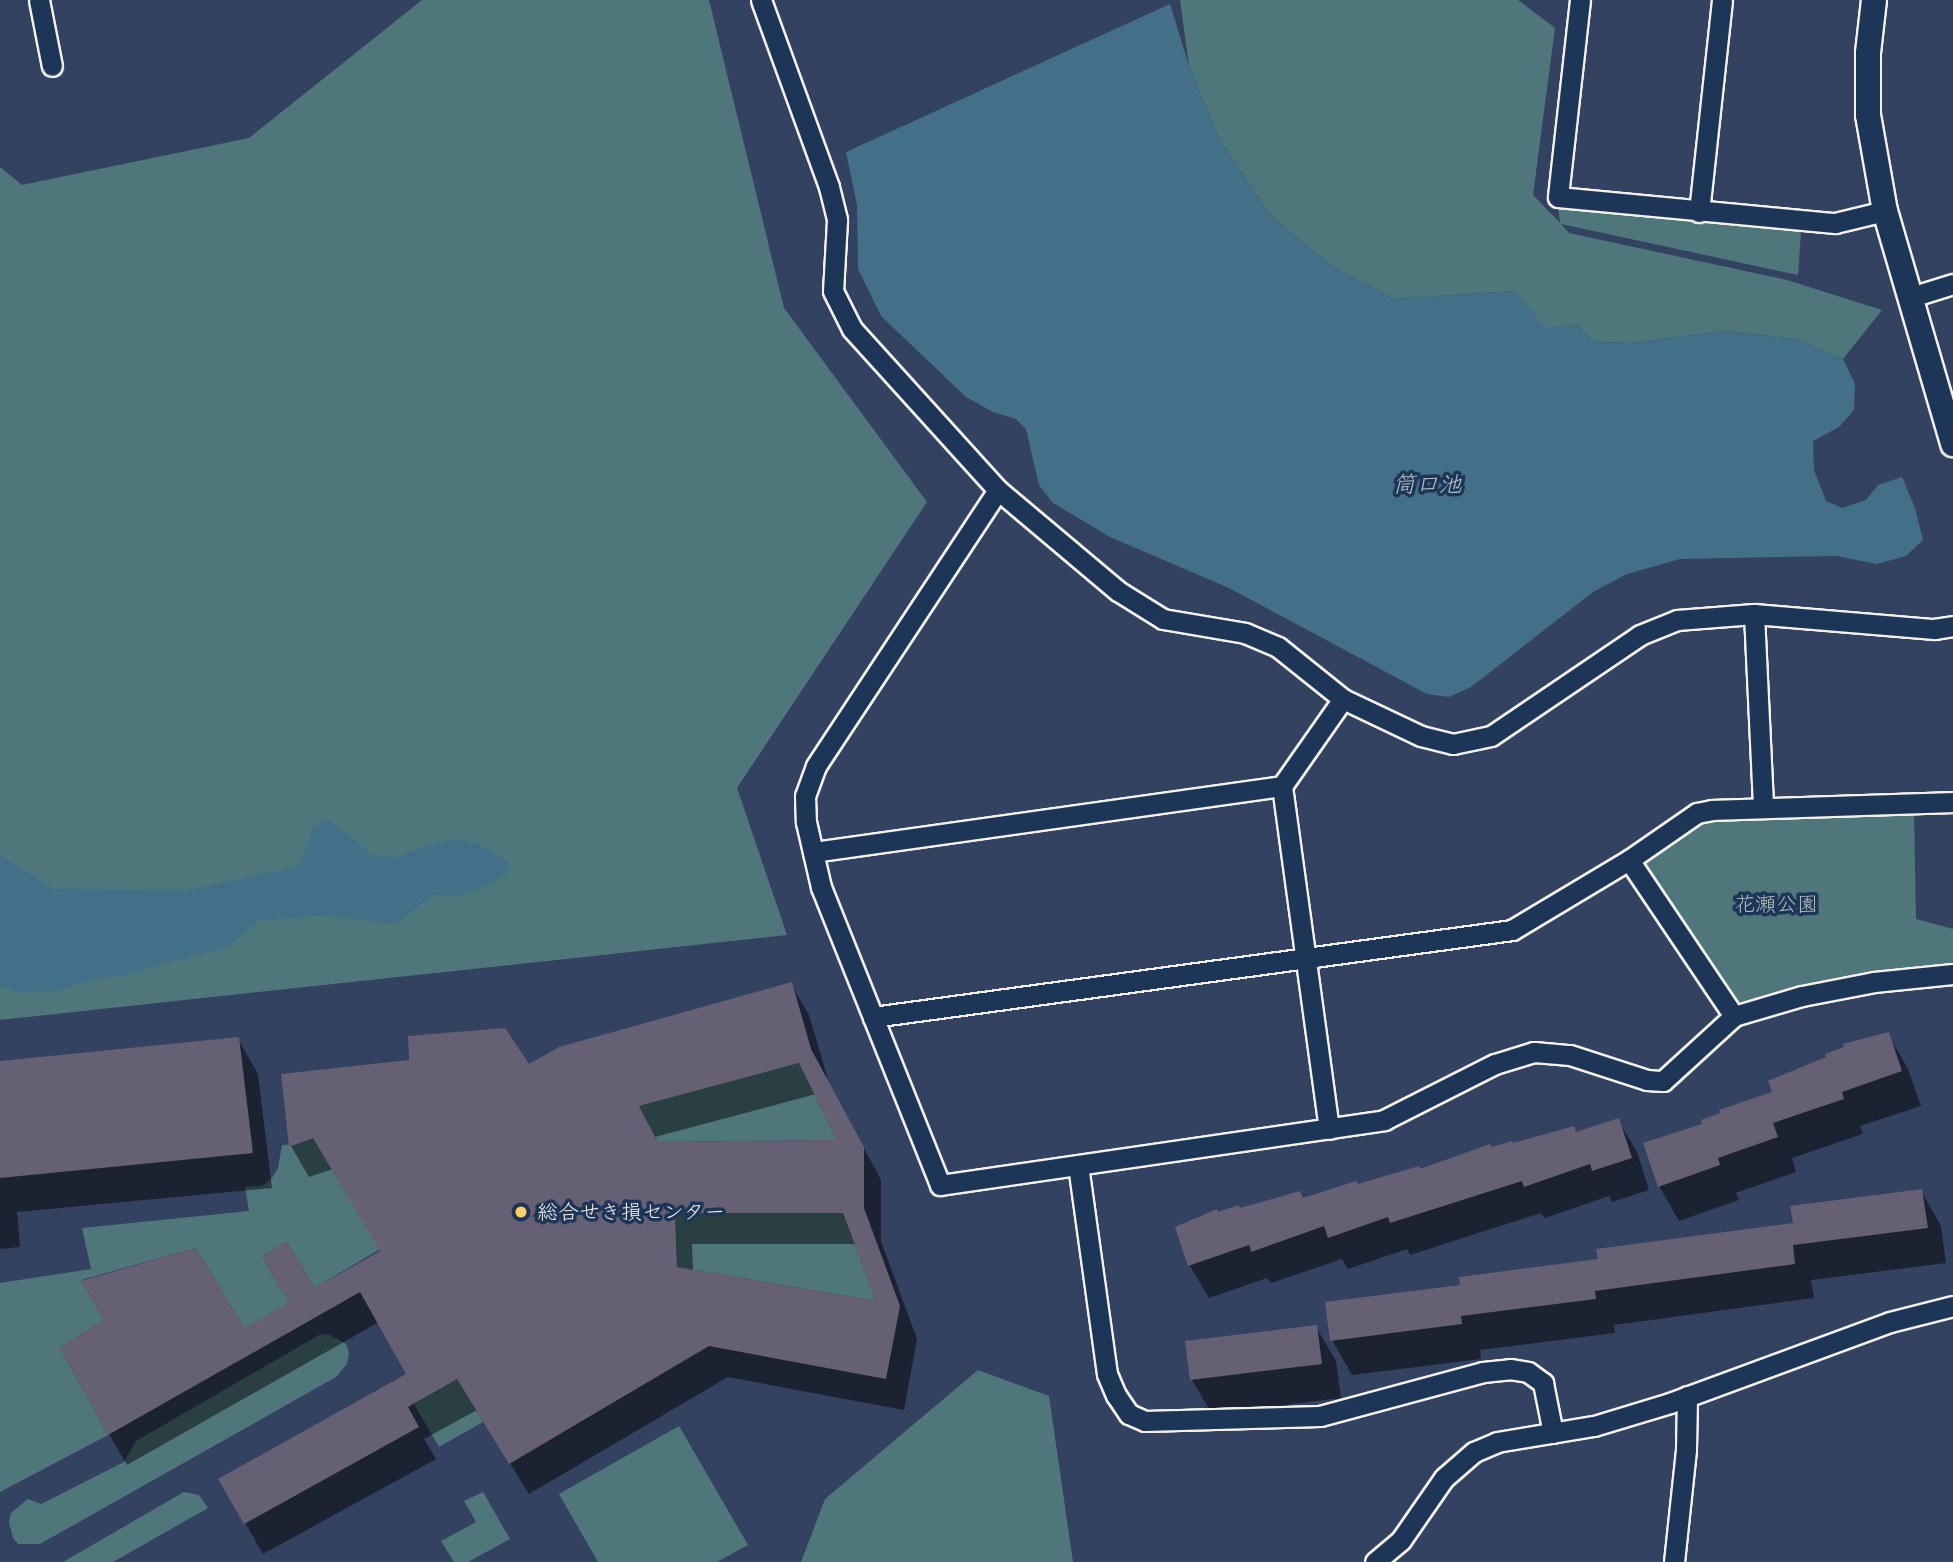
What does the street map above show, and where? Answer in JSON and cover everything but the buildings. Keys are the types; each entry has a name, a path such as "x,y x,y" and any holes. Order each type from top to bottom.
{"street":[{"path":"39,0 52,66"},
{"path":"761,0 830,187 837,220 833,290 852,329 998,490 1118,591 1163,619 1245,633 1278,647 1343,699 1422,736 1453,744 1491,736 1640,635 1677,620 1754,614 1934,629 1953,625"},
{"path":"1580,0 1558,197 1835,223 1885,211"},
{"path":"1699,212 1722,0"},
{"path":"1874,0 1868,53 1868,115 1885,211 1953,443"},
{"path":"1911,297 1953,284"},
{"path":"998,490 816,766 805,796 806,822 821,887 940,1185 1384,1120 1495,1065 1534,1052 1570,1055 1647,1080 1662,1081 1734,1016 1802,996 1874,982 1953,974"},
{"path":"1754,614 1763,807"},
{"path":"1329,1129 1282,786 1343,699"},
{"path":"813,852 1282,786"},
{"path":"873,1017 1512,930 1629,860 1697,813 1763,807 1953,803"},
{"path":"1629,860 1734,1016"},
{"path":"1078,1165 1107,1374 1116,1395 1129,1414 1145,1421 1321,1416 1483,1372 1510,1369 1528,1372 1543,1383 1553,1433"},
{"path":"1375,1562 1401,1540 1444,1478 1474,1452 1497,1442 1594,1426 1687,1396 1890,1322 1953,1306"},
{"path":"1674,1562 1686,1450 1687,1396"}],"green space":[{"path":"422,0 709,0 784,308 927,502 737,788 787,935 0,1020 0,167 22,185 249,138"},
{"path":"1180,0 1518,0 1555,28 1533,195 1560,223 1558,207 1801,232 1798,275 1561,224 1569,233 1787,280 1882,310 1843,359 1795,339 1725,331 1631,343 1594,342 1577,325 1545,328 1514,291 1394,299 1330,265 1270,215 1219,139 1189,66"},
{"name":"花瀬公園","path":"1914,812 1916,919 1953,929 1953,965 1821,982 1747,1004 1735,1001 1645,867 1648,859 1701,823 1727,818"},
{"path":"799,1063 837,1140 658,1142 639,1106"},
{"path":"313,1138 380,1249 315,1288 287,1242 262,1256 289,1303 245,1329 196,1248 81,1280 104,1320 60,1348 108,1435 0,1492 0,1283 91,1269 82,1228 249,1211 245,1187 262,1186 272,1178 278,1168 282,1145 296,1144"},
{"path":"675,1213 843,1213 876,1301 677,1267"},
{"path":"406,1295 483,1422 439,1447 414,1404 432,1393"},
{"path":"328,1334 346,1344 349,1353 347,1364 336,1377 40,1544 18,1544 13,1538 9,1522 11,1513 28,1499 41,1504 124,1462 136,1441 319,1335"},
{"path":"978,1370 1049,1396 1073,1562 801,1562 825,1499"},
{"path":"679,1426 748,1545 717,1562 598,1562 559,1494"},
{"path":"184,1492 199,1495 208,1508 113,1562 63,1562"},
{"path":"483,1492 510,1539 468,1562 454,1562 441,1541 476,1522 464,1501"}],"water":[{"name":"筒口池","path":"1170,4 1189,66 1219,139 1270,215 1330,265 1394,299 1515,291 1545,327 1577,325 1594,342 1631,343 1725,331 1795,339 1843,359 1855,384 1854,410 1839,427 1813,441 1814,470 1826,501 1842,508 1866,500 1878,485 1902,477 1915,508 1923,540 1906,556 1877,564 1836,556 1680,559 1627,574 1593,592 1471,687 1449,697 1427,694 1229,588 1110,537 1053,503 1039,485 1026,429 1016,419 993,412 966,397 881,316 858,269 857,205 846,152"},
{"path":"326,817 374,856 397,858 430,844 458,839 478,844 509,862 504,875 490,884 460,896 433,895 396,924 322,915 258,921 228,947 120,976 88,980 62,990 22,993 0,987 0,855 53,889 184,891 299,866 313,828"}],"place":[{"name":"総合せき損センター","path":"521,1212"}]}
